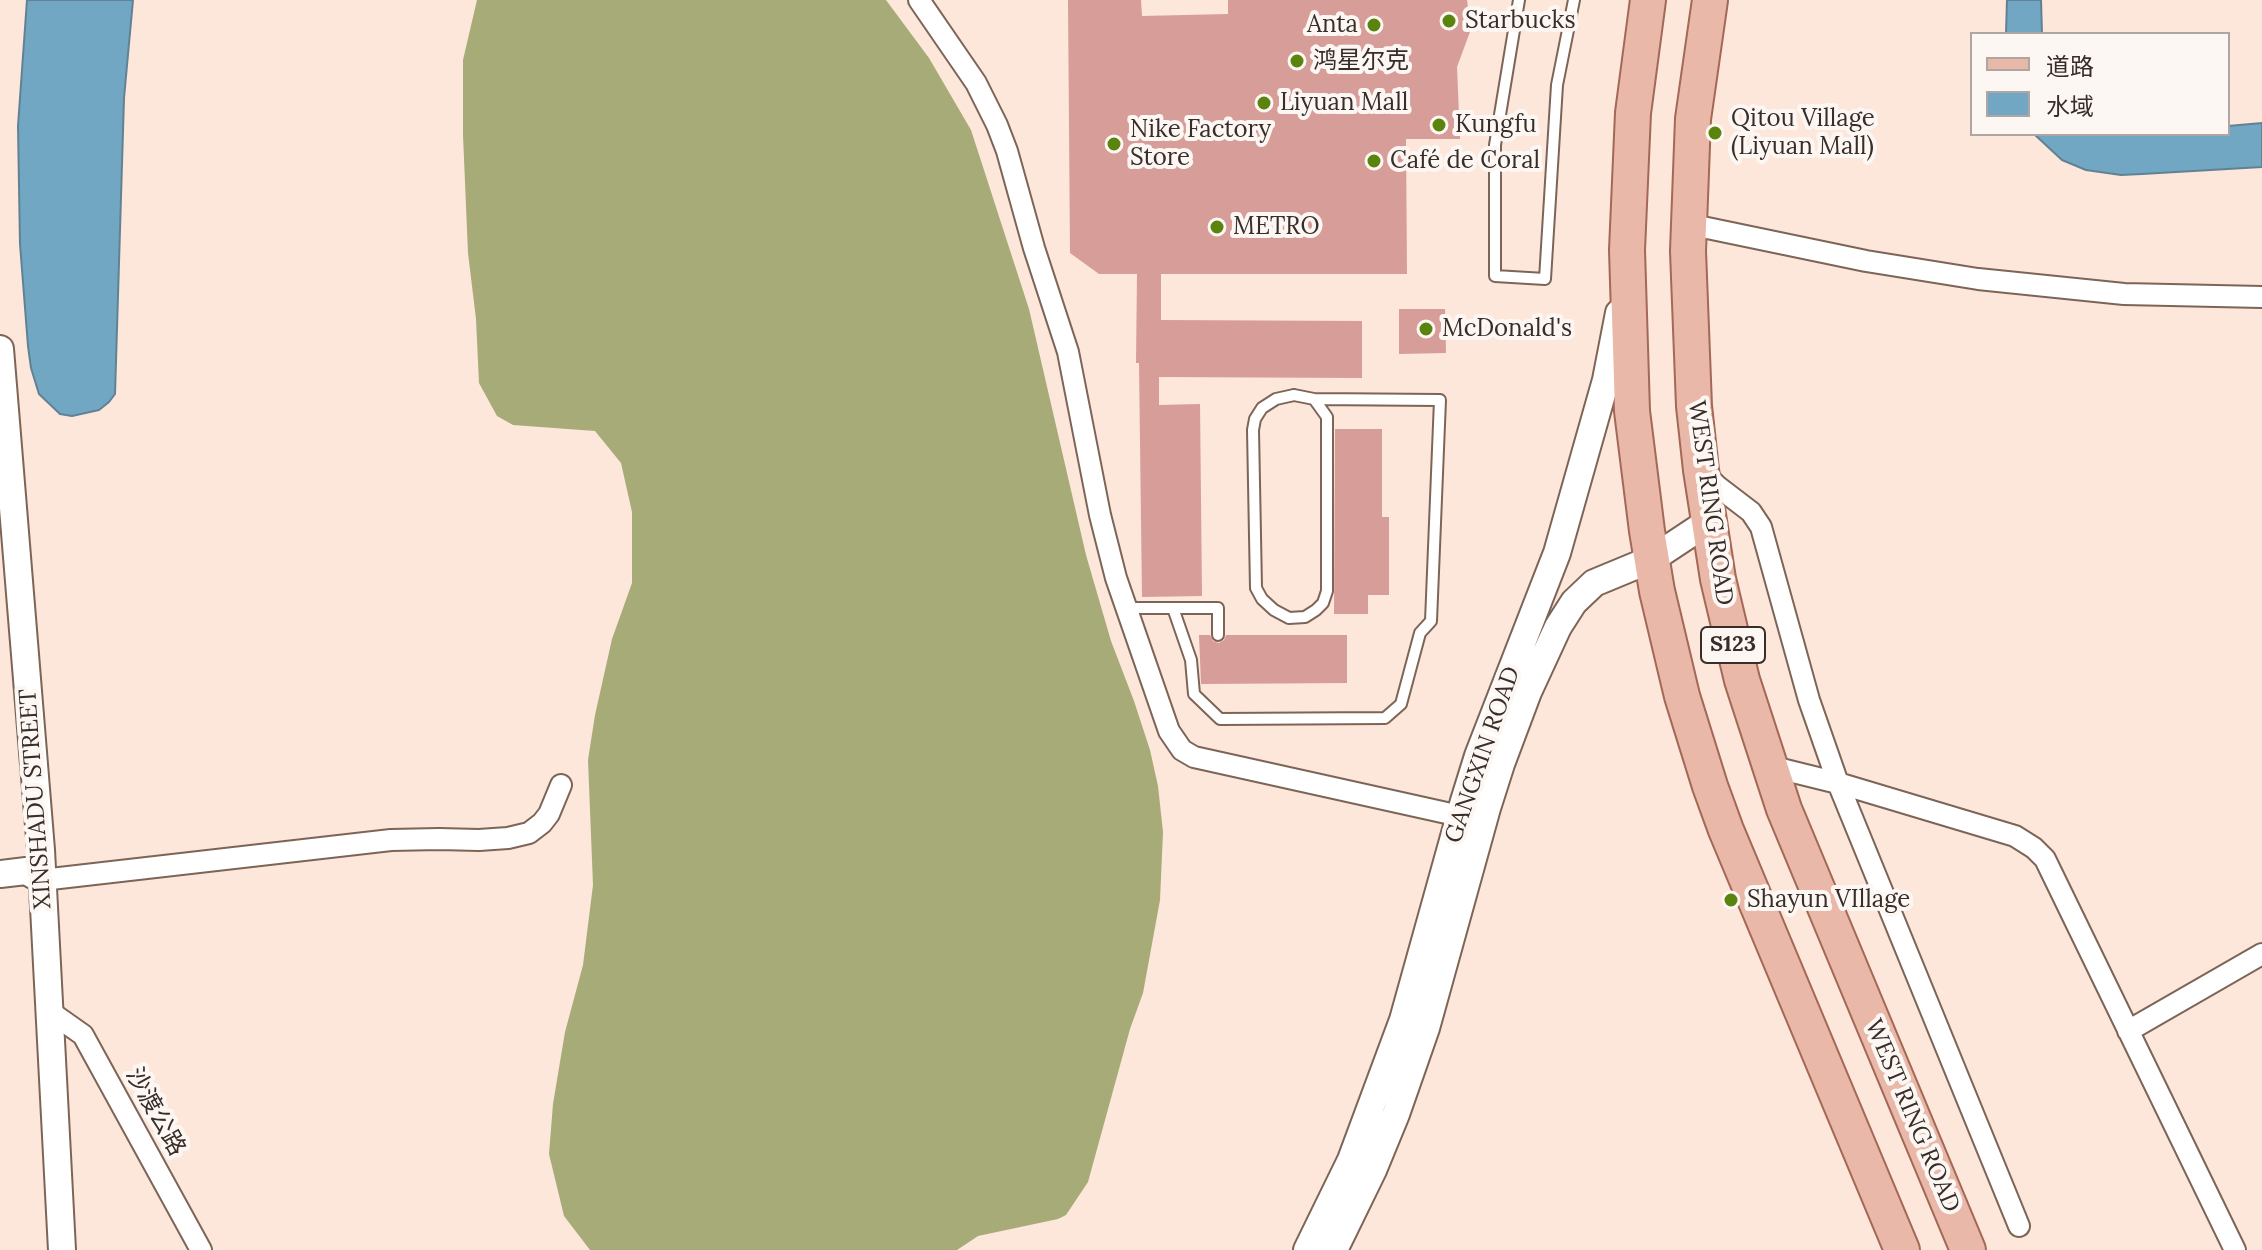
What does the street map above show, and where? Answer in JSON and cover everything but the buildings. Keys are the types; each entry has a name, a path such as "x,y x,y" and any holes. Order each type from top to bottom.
{"main road":[{"name":"S123","path":"1648,0 1633,113 1627,250 1632,411 1652,559 1678,681 1710,786 1902,1250"},
{"name":"WEST RING ROAD","path":"1710,0 1695,104 1688,224 1691,347 1708,522 1731,636 1769,766 1801,852 1968,1250"}],"street":[{"path":"919,0 976,83 1007,151 1068,352 1100,515 1116,578 1169,731 1182,750 1194,757 1460,816"},
{"path":"1688,224 1866,261 1978,279 2124,294 2262,297"},
{"name":"GANGXIN ROAD","path":"1307,1250 1351,1160 1403,1020 1484,742 1557,553 1606,380 1618,322 1627,250"},
{"name":"XINSHADU STREET","path":"0,349 23,875 49,1011 62,1250"},
{"path":"1701,470 1751,512 1761,527 1809,700 1838,783 2019,1226"},
{"name":"GANGXIN ROAD","path":"1334,1250 1396,1114 1426,1028 1501,764 1528,692 1558,627 1574,602 1594,583 1652,559 1708,522"},
{"name":"XINSHADU STREET","path":"0,542 46,1250"},
{"path":"1769,766 1838,783 2015,836 2045,859 2235,1250"},
{"path":"23,875 391,840 508,838 529,833 542,823 561,785"},
{"path":"2128,1031 2262,954"},
{"name":"沙渡公路","path":"49,1011 83,1035 201,1250"}],"lane":[{"path":"1519,0 1495,145 1495,276 1545,279 1557,85 1574,0"},
{"path":"1173,608 1191,660 1194,694 1220,719 1385,718 1401,704 1420,633 1431,621 1440,400 1314,399 1294,395 1276,399 1262,408 1253,430 1256,588 1274,610 1289,618 1305,617 1316,610 1323,603 1327,591 1327,417 1314,399"},
{"path":"1127,608 1218,608 1218,635"}],"green space":[{"path":"477,0 886,0 929,58 971,130 1029,309 1086,555 1111,641 1150,750 1163,832 1160,900 1143,993 1130,1029 1088,1182 1066,1215 1058,1219 978,1236 957,1250 590,1250 564,1216 549,1154 553,1104 565,1032 583,965 593,885 588,760 612,639 632,583 632,512 621,463 595,431 513,425 497,416 479,383 476,319 468,253 463,135 463,60"}],"water":[{"path":"27,0 133,0 124,98 115,394 99,410 72,416 60,414 39,394 28,346 20,244 18,126"},
{"path":"2007,0 2041,0 2042,32 2006,32"},
{"path":"2262,123 2262,167 2121,175 2086,170 2062,160 2036,136 2230,136 2230,126"}],"place":[{"name":"Starbucks","path":"1449,21"},
{"name":"Anta","path":"1374,25"},
{"name":"鸿星尔克","path":"1297,61"},
{"name":"Liyuan Mall","path":"1264,103"},
{"name":"Kungfu","path":"1439,125"},
{"name":"Qitou Village (Liyuan Mall)","path":"1715,133"},
{"name":"Nike Factory Store","path":"1114,144"},
{"name":"Café de Coral","path":"1374,161"},
{"name":"METRO","path":"1217,227"},
{"name":"McDonald's","path":"1426,329"},
{"name":"Shayun VIllage","path":"1731,900"}]}
